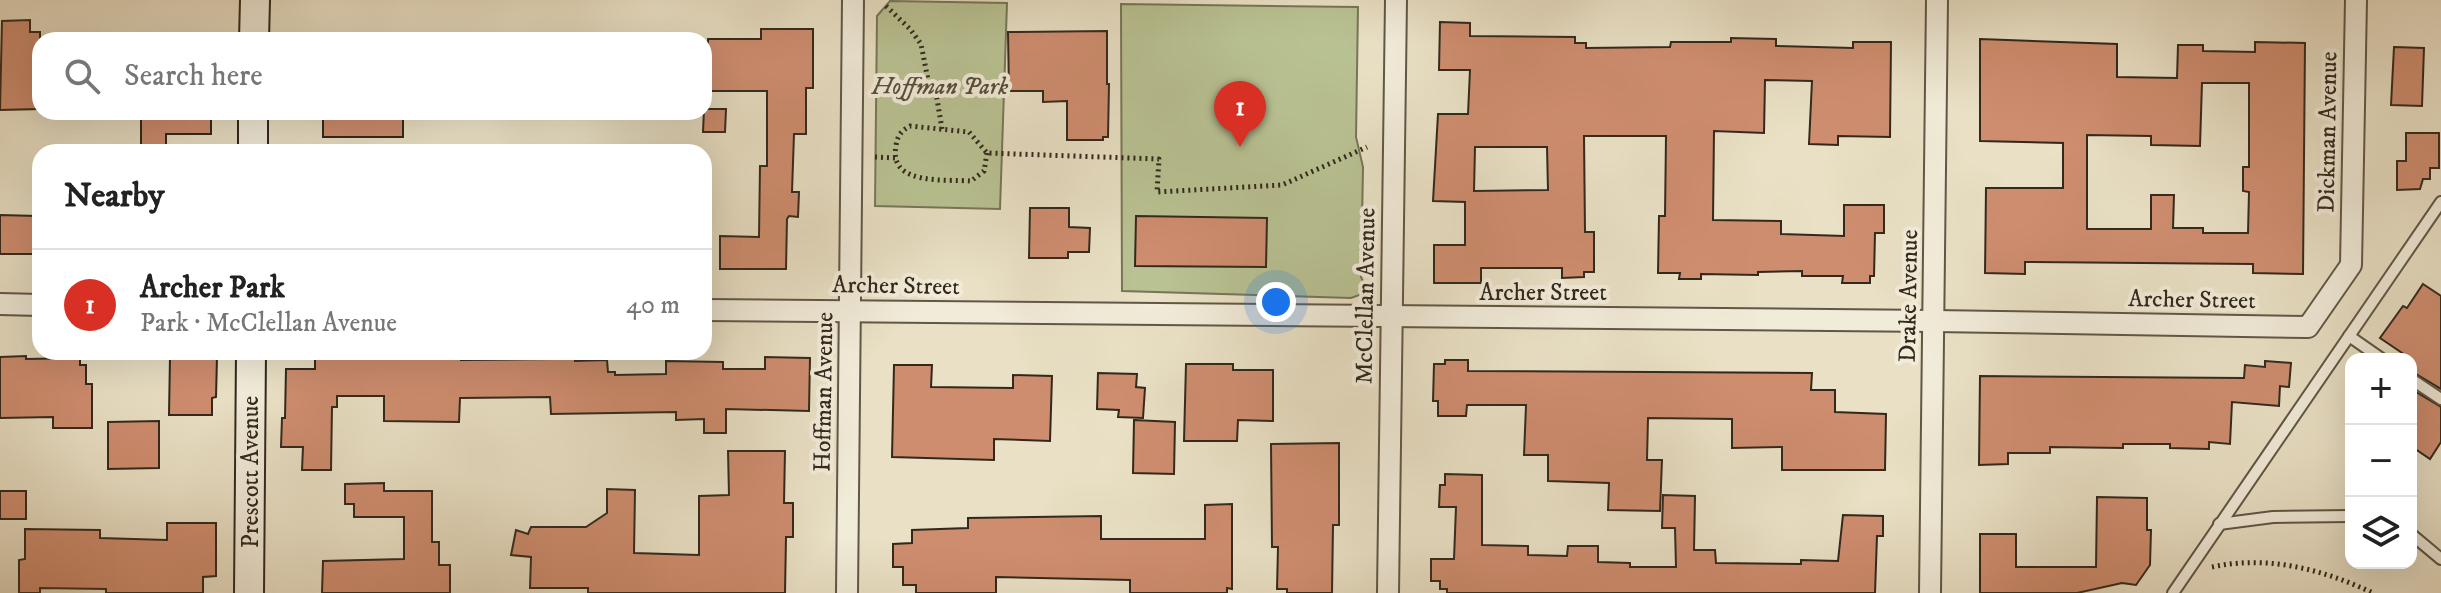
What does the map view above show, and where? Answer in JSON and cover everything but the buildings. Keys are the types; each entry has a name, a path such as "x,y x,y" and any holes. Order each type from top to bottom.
{"street":[{"path":"254,32 255,0"},
{"name":"Hoffman Avenue","path":"847,593 853,0"},
{"name":"McClellan Avenue","path":"1388,593 1396,0"},
{"name":"Drake Avenue","path":"1930,593 1937,0"},
{"name":"Dickman Avenue","path":"2351,265 2356,0"},
{"path":"253,120 253,144"},
{"name":"Archer Street","path":"712,310 2308,327 2351,265"},
{"path":"0,304 32,305"},
{"name":"Prescott Avenue","path":"249,593 251,360"}],"lane":[{"path":"2173,593 2441,202"},
{"path":"2349,336 2373,353"},
{"path":"2417,383 2441,399"},
{"path":"2219,524 2273,517 2345,516"},
{"path":"2417,539 2441,559"}],"path":[{"path":"886,6 921,44 942,129"},
{"path":"987,153 984,171 971,181 913,177 899,166 896,158 897,140 906,128 969,132 987,153 1159,159 1157,192 1282,185 1367,147"},
{"path":"875,157 896,158"},
{"path":"2186,573 2239,562 2266,561 2320,572 2373,593"}],"green space":[{"name":"Hoffman Park","path":"890,1 1007,3 1000,209 875,206 877,16"},
{"path":"1121,4 1358,7 1356,137 1363,167 1361,277 1368,292 1351,298 1122,291"}],"place":[{"name":"Archer Park","path":"1240,147"}]}
